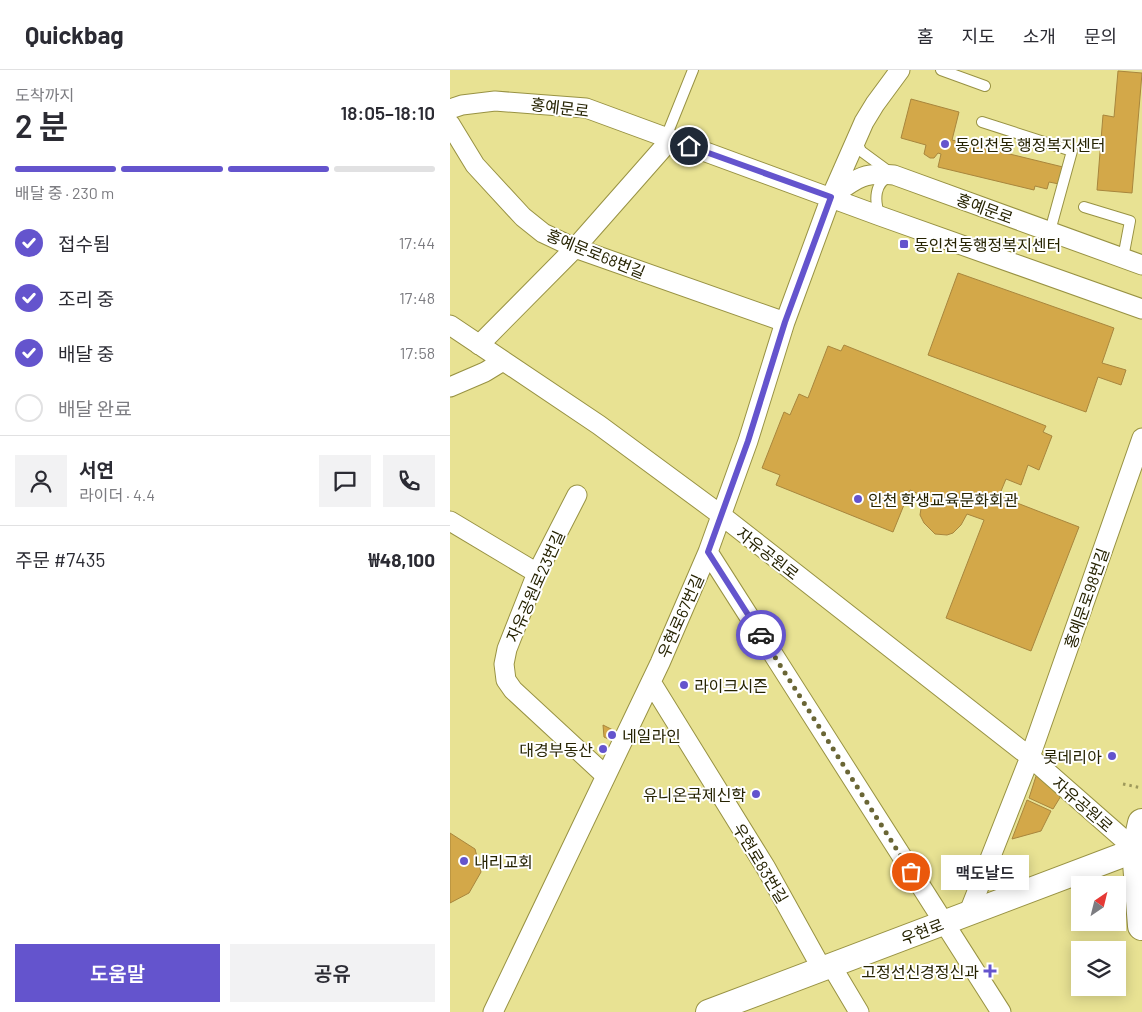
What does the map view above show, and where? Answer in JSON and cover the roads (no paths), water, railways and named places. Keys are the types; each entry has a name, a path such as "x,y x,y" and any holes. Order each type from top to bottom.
{"main road":[{"path":"1142,823 1139,854 1142,926"}],"street":[{"name":"우현로67번길","path":"493,1012 650,682 708,552 748,441 785,322 831,197 864,122 900,70"},
{"name":"홍예문로","path":"450,109 462,105 495,101 586,108 880,216 1142,309"},
{"name":"홍예문로68번길","path":"450,124 475,165 523,217 543,233 575,248 785,322"},
{"path":"480,345 575,248 669,138"},
{"name":"홍예문로","path":"831,197 856,178 877,173 894,175 1142,265"},
{"name":"자유공원로","path":"450,325 599,425 720,516 1030,757 1139,854"},
{"path":"450,387 485,372 503,361"},
{"name":"홍예문로98번길","path":"1030,757 1142,438"},
{"name":"자유공원로23번길","path":"577,496 537,573 507,649 504,664 506,680 513,690 606,776"},
{"path":"451,523 537,573"},
{"path":"708,552 1001,1012"},
{"name":"우현로83번길","path":"650,682 827,967 859,1012"},
{"path":"969,912 1030,757"},
{"name":"우현로","path":"708,1012 969,912 1139,854"}],"lane":[{"path":"669,138 693,70"},
{"path":"942,70 985,86"},
{"path":"982,122 1072,151 1050,232"},
{"path":"856,140 861,151 894,175"},
{"path":"880,216 875,198 877,190 886,178 894,175"},
{"path":"1084,207 1130,220 1123,258"}],"place":[{"name":"동인천동 행정복지센터","path":"945,144"},
{"name":"동인천동행정복지센터","path":"904,244"},
{"name":"인천 학생교육문화회관","path":"858,499"},
{"name":"라이크시즌","path":"684,685"},
{"name":"네일라인","path":"612,735"},
{"name":"대경부동산","path":"603,749"},
{"name":"롯데리아","path":"1112,756"},
{"name":"유니온국제신학","path":"756,794"},
{"name":"내리교회","path":"464,861"},
{"name":"맥도날드","path":"911,872"},
{"name":"고정선신경정신과","path":"990,971"}]}
